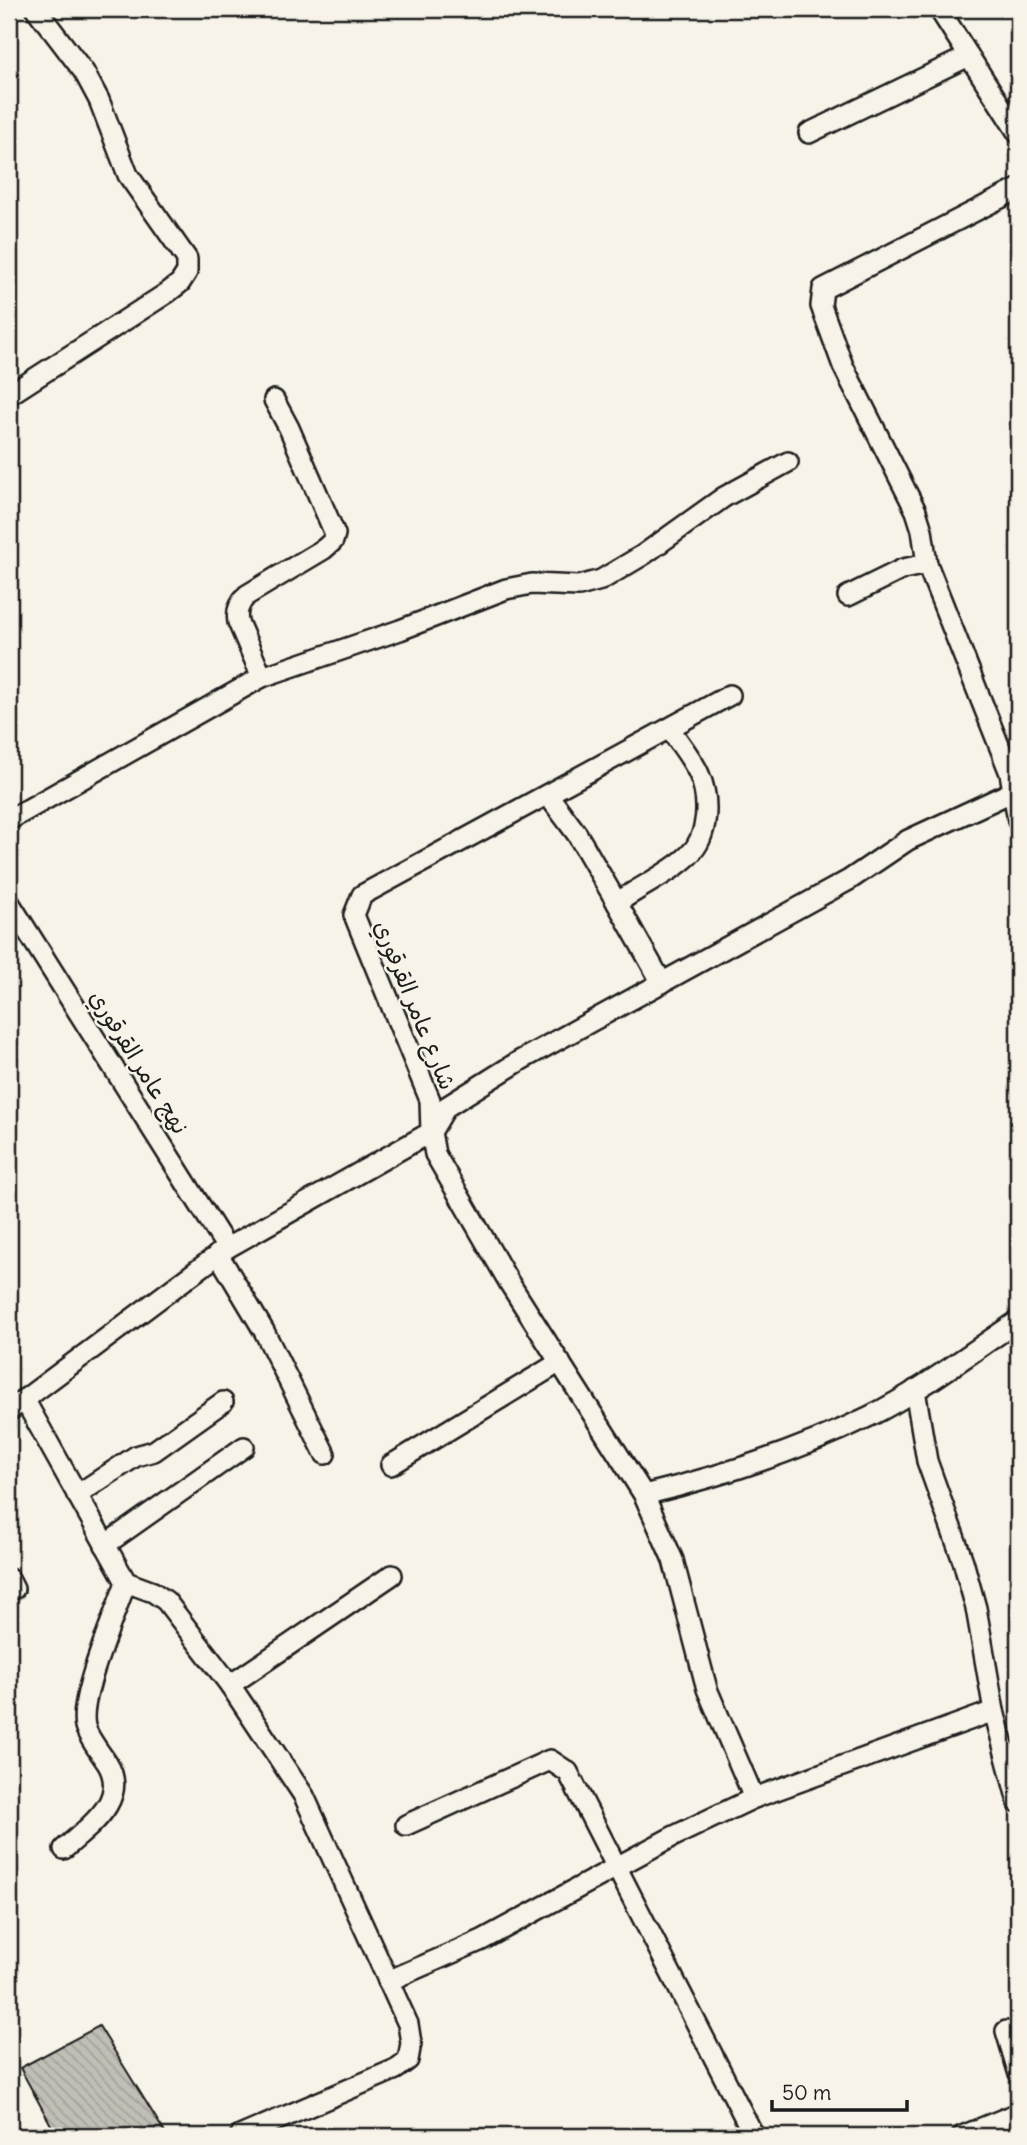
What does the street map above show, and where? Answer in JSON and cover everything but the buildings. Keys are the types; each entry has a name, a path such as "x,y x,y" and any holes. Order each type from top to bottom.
{"street":[{"path":"9,395 167,293 180,283 187,272 187,259 181,247 149,208 128,176 99,100 84,72 36,9"},
{"path":"939,9 967,57 1018,133"},
{"path":"809,133 967,57"},
{"path":"1018,189 823,289 821,306 843,366 916,511 927,564 1010,773 1018,821"},
{"path":"262,677 238,622 241,601 324,549 333,541 335,534 274,400"},
{"path":"9,820 262,677 400,630 506,589 532,584 579,586 601,580 643,555 724,498 788,462"},
{"path":"848,596 903,569 927,564"},
{"name":"شارع عامر القرقوري","path":"730,695 362,895 354,915 430,1100 430,1132 435,1154 510,1284 644,1494 673,1560 707,1689 754,1798"},
{"path":"617,903 675,866 690,854 701,839 706,797 699,773 670,729"},
{"path":"240,2136 396,2069 408,2060 411,2043 408,2024 304,1796 230,1685 166,1601 153,1591 126,1582 78,1494 16,1405 223,1251 430,1132 446,1107 480,1085 849,880 908,840 1014,791"},
{"path":"548,795 577,834 662,983"},
{"name":"نهج عامر القرقوري","path":"9,902 223,1251 325,1454"},
{"path":"644,1494 681,1486 797,1448 872,1415 915,1390 1018,1321"},
{"path":"391,1465 561,1362"},
{"path":"915,1390 927,1461 963,1561 976,1608 994,1711 1018,1802"},
{"path":"78,1494 136,1456 154,1451 223,1402"},
{"path":"106,1545 244,1447"},
{"path":"230,1685 392,1575"},
{"path":"64,1850 105,1812 115,1788 110,1768 85,1726 87,1691 126,1582"},
{"path":"388,1981 482,1940 672,1837 754,1798 994,1711"},
{"path":"406,1825 550,1760 568,1772 754,2136"},
{"path":"1006,2031 1018,2071"},
{"path":"962,2136 1018,2113"}]}
